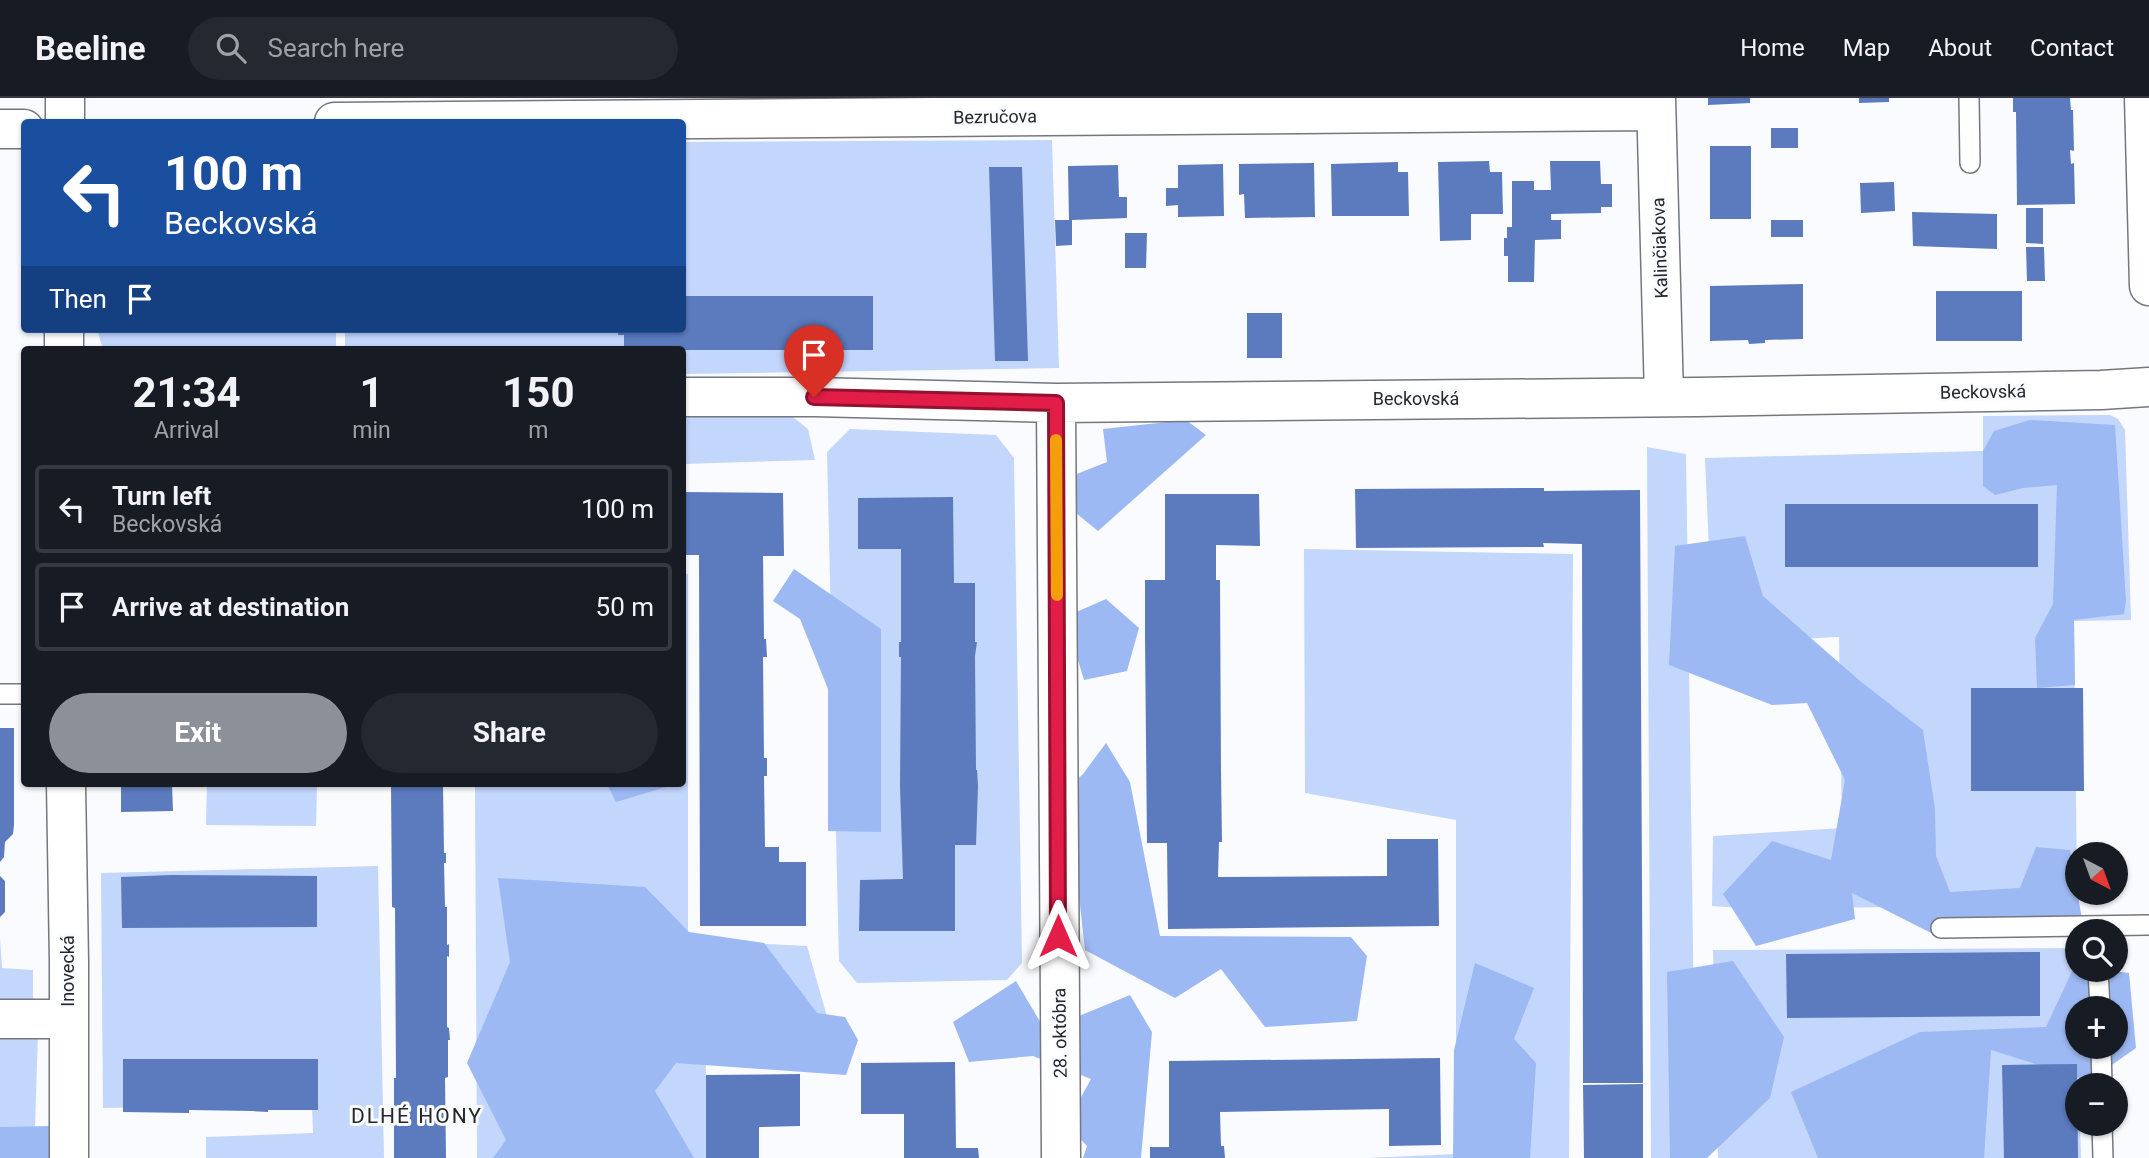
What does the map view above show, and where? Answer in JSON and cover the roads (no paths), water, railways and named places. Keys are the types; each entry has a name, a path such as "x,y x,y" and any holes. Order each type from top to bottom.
{"street":[{"path":"65,98 65,119"},
{"path":"2144,98 2149,286"},
{"name":"Bezručova","path":"567,119 1656,105"},
{"name":"Kalinčiakova","path":"1656,105 1664,397"},
{"path":"0,129 21,129"},
{"name":"Beckovská","path":"686,397 827,397 1056,403 1664,397 2149,387"},
{"name":"28. októbra","path":"1056,403 1061,1158"},
{"name":"Inovecká","path":"66,787 69,1158"},
{"path":"0,1019 69,1019"}],"lane":[{"path":"1969,98 1970,163"},
{"path":"0,694 21,694"},
{"path":"2128,927 2149,925"},
{"path":"1941,929 2065,929"},
{"path":"2102,1136 2103,1158"}],"district":[{"name":"DLHÉ HONY","path":"417,1116"}]}
